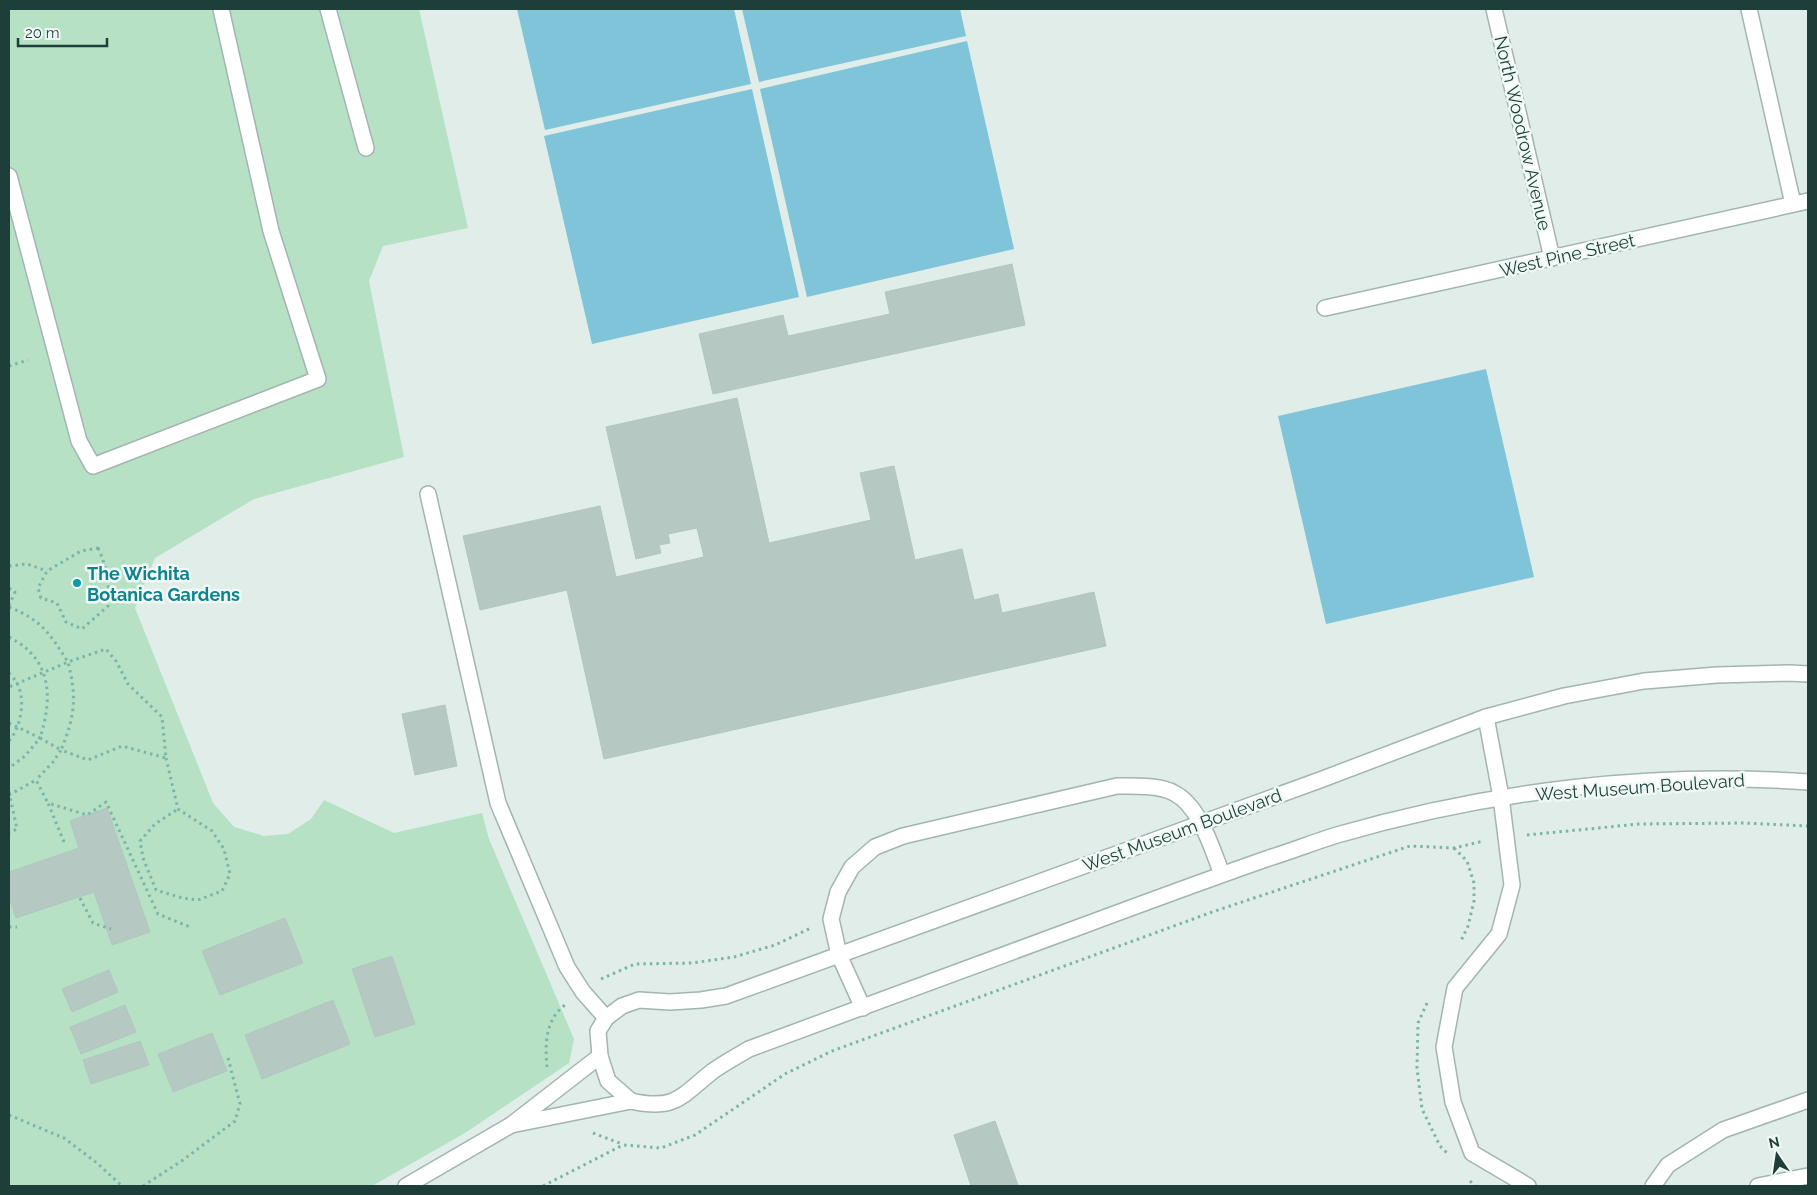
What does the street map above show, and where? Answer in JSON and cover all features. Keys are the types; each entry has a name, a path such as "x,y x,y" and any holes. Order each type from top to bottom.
{"street":[{"path":"9,176 79,441 93,466 318,379 271,231 221,9"},
{"path":"328,9 366,148"},
{"name":"North Woodrow Avenue","path":"1494,9 1552,258"},
{"path":"1749,9 1801,202"},
{"name":"West Pine Street","path":"1325,308 1801,202"},
{"path":"428,494 498,803 567,968 583,992 606,1018 598,1031 600,1056 608,1081 631,1101"},
{"name":"West Museum Boulevard","path":"606,1018 622,1006 639,1000 670,1002 726,996 1320,780 1486,717 1564,696 1644,681 1716,675 1808,674"},
{"path":"1486,717 1501,797 1512,885 1499,934 1455,988 1444,1048 1453,1102 1472,1153 1528,1186"},
{"name":"West Museum Boulevard","path":"511,1125 631,1101 643,1104 671,1103 686,1095 717,1068 749,1049 1222,874 1336,835 1428,812 1501,797 1598,786 1691,780 1767,779 1808,782"},
{"path":"863,1008 839,955 831,919 838,892 852,867 876,847 904,836 1118,786 1141,785 1173,792 1187,802 1201,822 1222,874"},
{"path":"406,1186 511,1125 600,1056"},
{"path":"1652,1186 1668,1165 1723,1130 1808,1100"},
{"path":"1758,1186 1808,1176"}],"path":[{"path":"9,366 28,360"},
{"path":"9,566 27,564 47,571 81,551 98,548 106,565 110,589 108,606 82,629 66,622 57,603 41,598 38,588 47,571"},
{"path":"9,588 15,592 9,606 26,614 46,630 68,662 73,683 74,708 71,727 61,750 53,762 36,780 9,794 17,829 9,833"},
{"path":"9,637 35,658 44,673 48,688 48,708 40,738 26,756 9,768"},
{"path":"9,687 68,662 106,649 116,660 128,684 162,717 166,758 178,809 212,831 224,849 230,874 222,891 198,900 182,898 156,890 143,858 140,841 155,824 178,809"},
{"path":"9,673 17,683 22,706 18,727 9,741"},
{"path":"9,723 61,750 88,760 122,746 166,758"},
{"path":"36,780 48,802 64,842"},
{"path":"48,802 86,815 106,802 158,914 190,927"},
{"path":"543,1186 622,1145 661,1148 694,1135 785,1074 832,1051 1197,918 1410,846 1454,848 1506,836 1639,824 1744,823 1808,826"},
{"path":"80,898 93,923 111,929"},
{"path":"9,927 17,926"},
{"path":"142,1186 183,1160 235,1121 240,1104 227,1054"},
{"path":"9,1115 64,1138 97,1163 122,1186"}],"green space":[{"name":"The Wichita Botanica Gardens","path":"9,9 419,9 468,228 383,246 369,281 404,457 254,499 155,558 135,608 213,803 234,827 264,836 288,834 311,819 324,800 394,833 482,813 489,839 574,1039 569,1063 465,1133 372,1186 9,1186"}],"water":[{"path":"517,9 734,9 751,84 545,130"},
{"path":"742,9 960,9 966,36 759,82"},
{"path":"967,41 1014,249 807,297 760,89"},
{"path":"752,89 799,297 592,344 544,136"},
{"path":"1486,369 1534,577 1326,624 1278,416"}],"building":[{"path":"1012,264 1025,325 713,394 699,334 783,315 788,336 890,314 885,292"},
{"path":"737,398 769,543 871,520 860,473 894,466 915,560 962,549 974,600 998,594 1002,613 1094,592 1106,646 604,759 567,590 480,610 463,536 600,506 616,577 704,557 697,528 668,534 670,543 659,545 661,553 636,559 606,427"},
{"path":"445,705 457,766 415,775 402,714"},
{"path":"107,808 150,932 112,945 94,892 16,918 9,897 9,872 79,848 70,821"},
{"path":"285,918 303,963 220,995 202,951"},
{"path":"392,956 415,1024 375,1037 352,969"},
{"path":"109,970 118,992 72,1012 62,989"},
{"path":"333,1000 350,1044 262,1079 245,1035"},
{"path":"125,1005 136,1032 81,1054 70,1027"},
{"path":"212,1033 227,1071 173,1092 158,1054"},
{"path":"140,1041 149,1065 91,1084 83,1060"},
{"path":"995,1121 1018,1185 971,1186 954,1135"}],"place":[{"name":"The Wichita Botanica Gardens","path":"77,583"}]}
